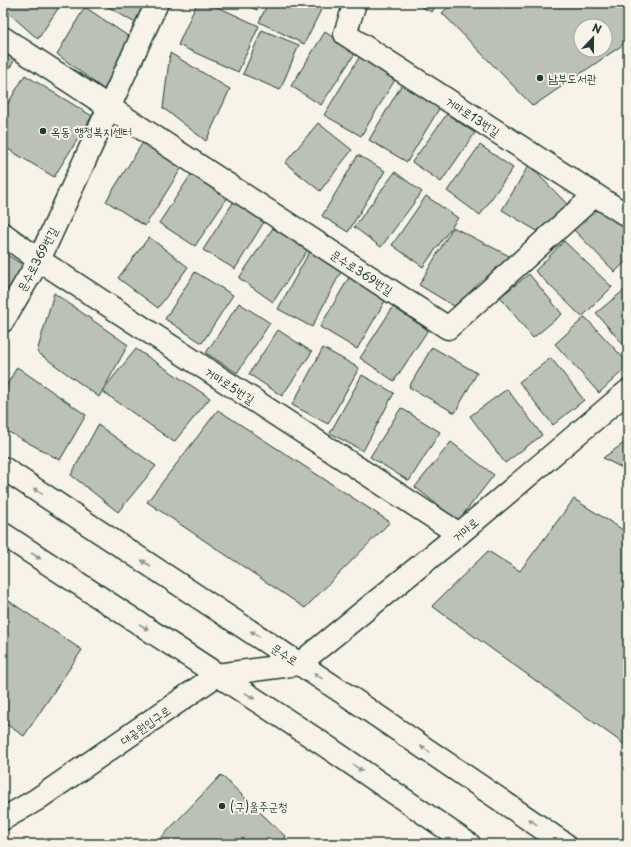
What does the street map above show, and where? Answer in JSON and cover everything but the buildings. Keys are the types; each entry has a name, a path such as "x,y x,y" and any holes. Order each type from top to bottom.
{"street":[{"name":"문수로369번길","path":"3,321 39,260 157,3"},
{"name":"거마로13번길","path":"355,3 345,34 628,216"},
{"name":"문수로369번길","path":"3,38 448,328 595,195"},
{"name":"거마로5번길","path":"3,234 39,260 459,534"},
{"name":"거마로","path":"299,664 459,534 628,391"},
{"name":"문수로","path":"3,468 357,702 565,844"},
{"path":"3,534 320,742 469,844"},
{"name":"대공원입구로","path":"3,819 36,800 217,675 299,664"}],"place":[{"name":"남부도서관","path":"540,78"},
{"name":"옥동 행정복지센터","path":"43,131"},
{"name":"(구)울주군청","path":"222,806"}]}
